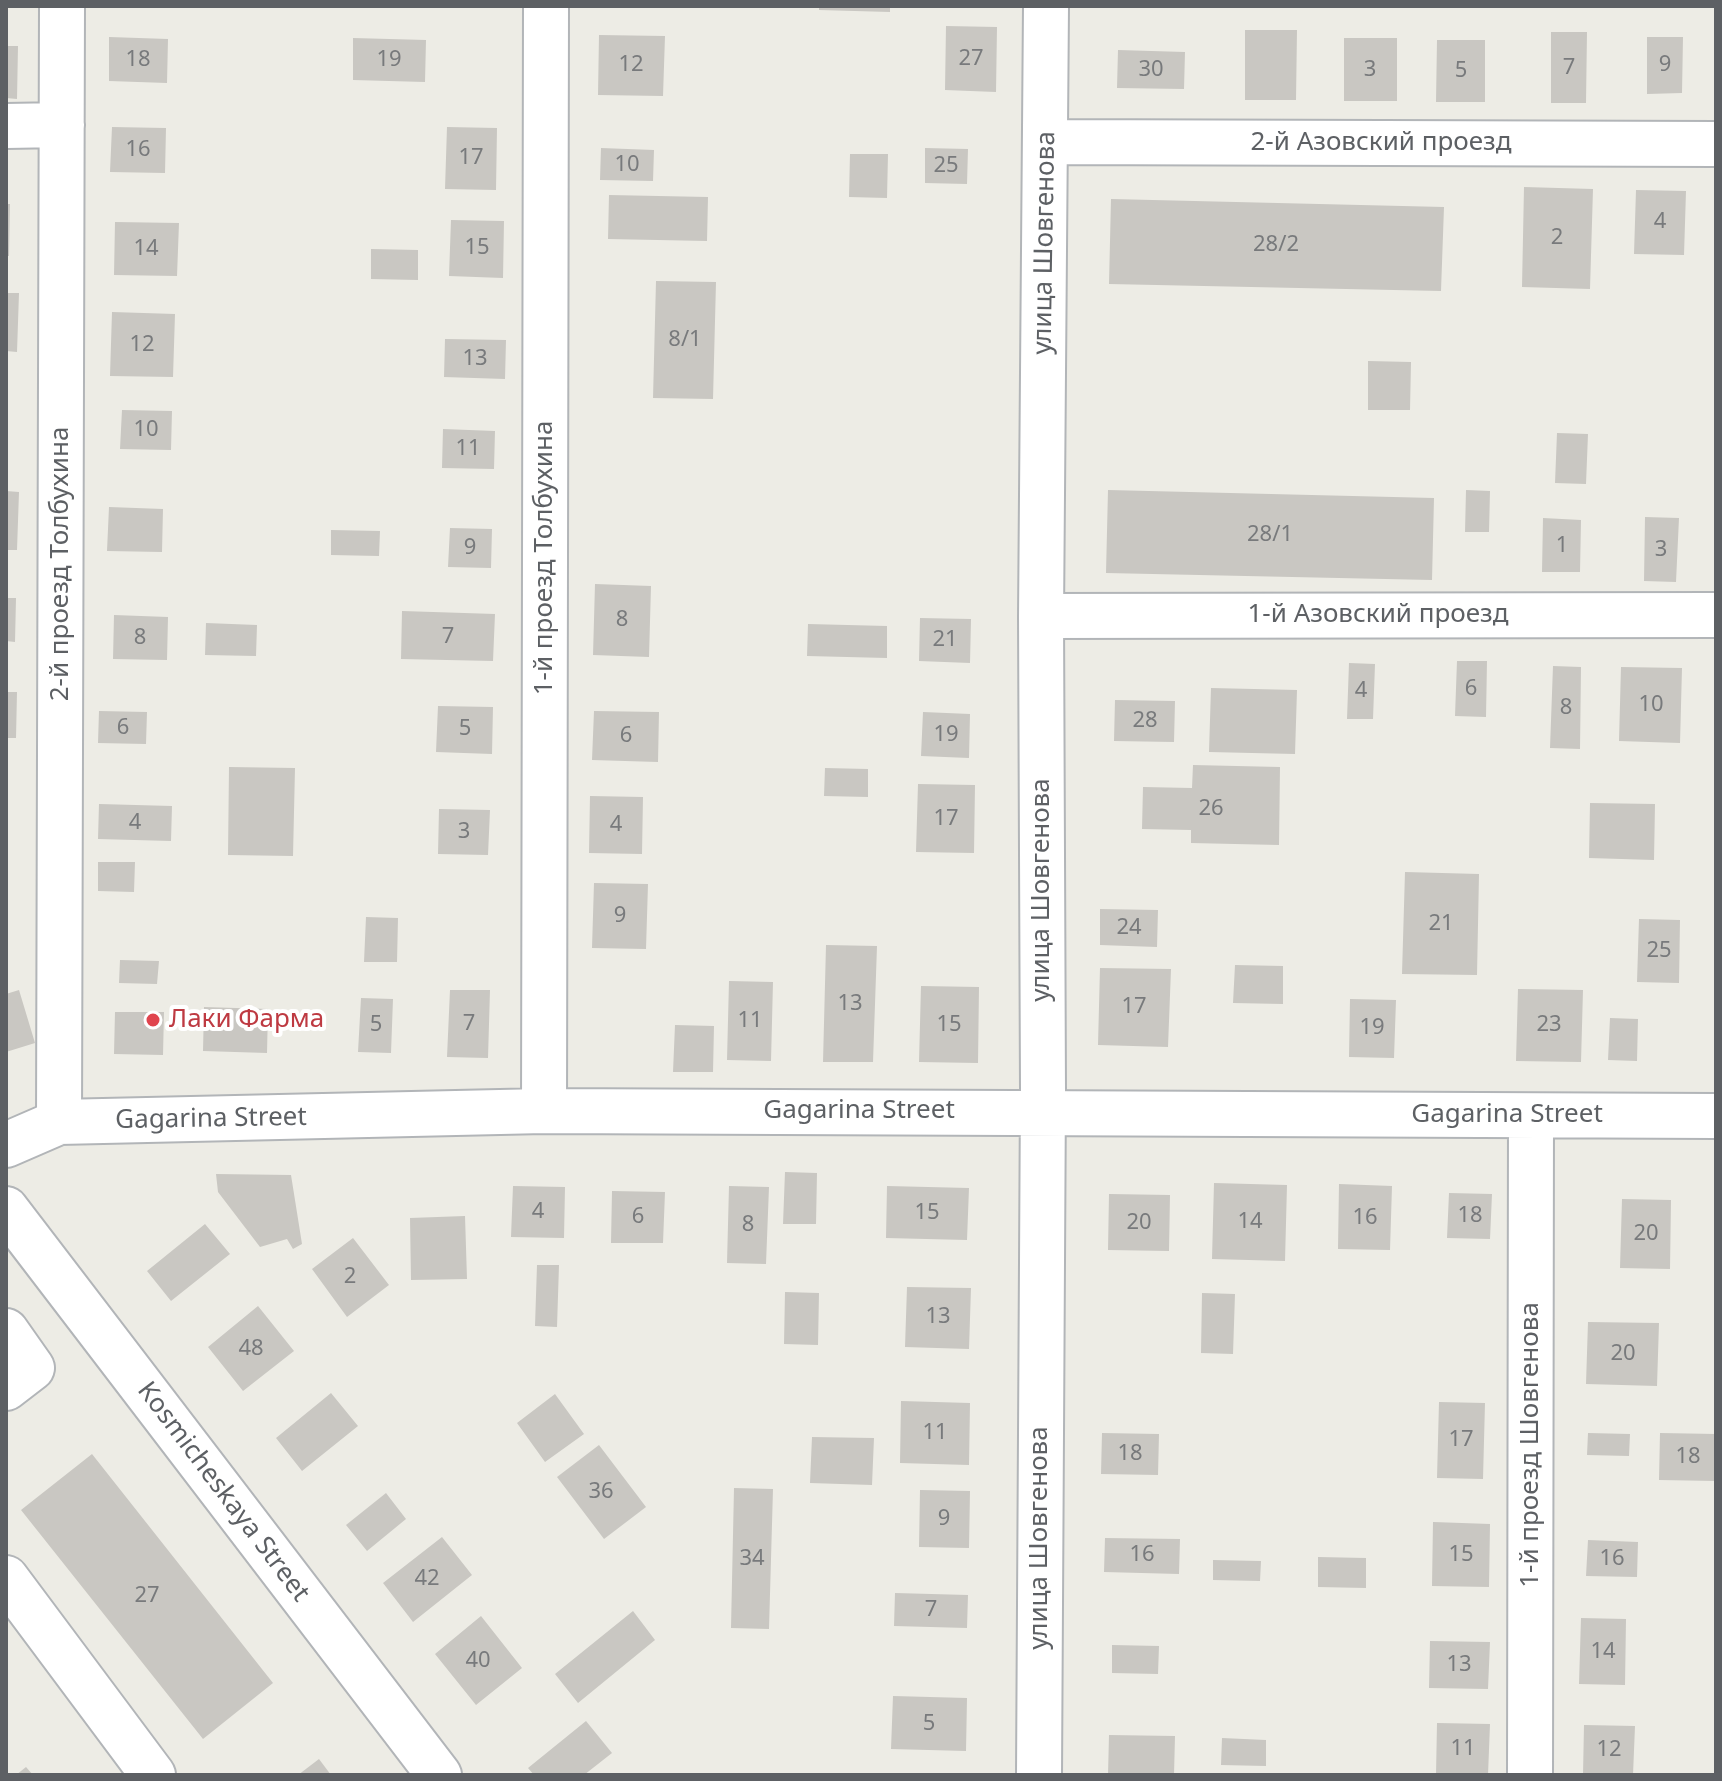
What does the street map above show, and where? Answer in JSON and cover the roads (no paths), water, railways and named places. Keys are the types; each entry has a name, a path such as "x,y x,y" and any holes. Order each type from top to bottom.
{"street":[{"name":"2-й проезд Толбухина","path":"59,1122 62,6"},
{"name":"1-й проезд Толбухина","path":"544,1111 546,6"},
{"name":"улица Шовгенова","path":"1039,1775 1041,616 1046,6"},
{"path":"6,126 62,125"},
{"name":"2-й Азовский проезд","path":"1046,142 1716,144"},
{"name":"1-й Азовский проезд","path":"1041,616 1716,615"},
{"name":"Gagarina Street","path":"6,1145 59,1122 544,1111 1716,1116"},
{"name":"1-й проезд Шовгенова","path":"1530,1775 1531,1116"},
{"name":"Kosmicheskaya Street","path":"6,1209 439,1775"},
{"path":"6,1331 32,1368 6,1388"},
{"path":"6,1578 153,1775"}],"place":[{"name":"Лаки Фарма","path":"153,1020"}]}
